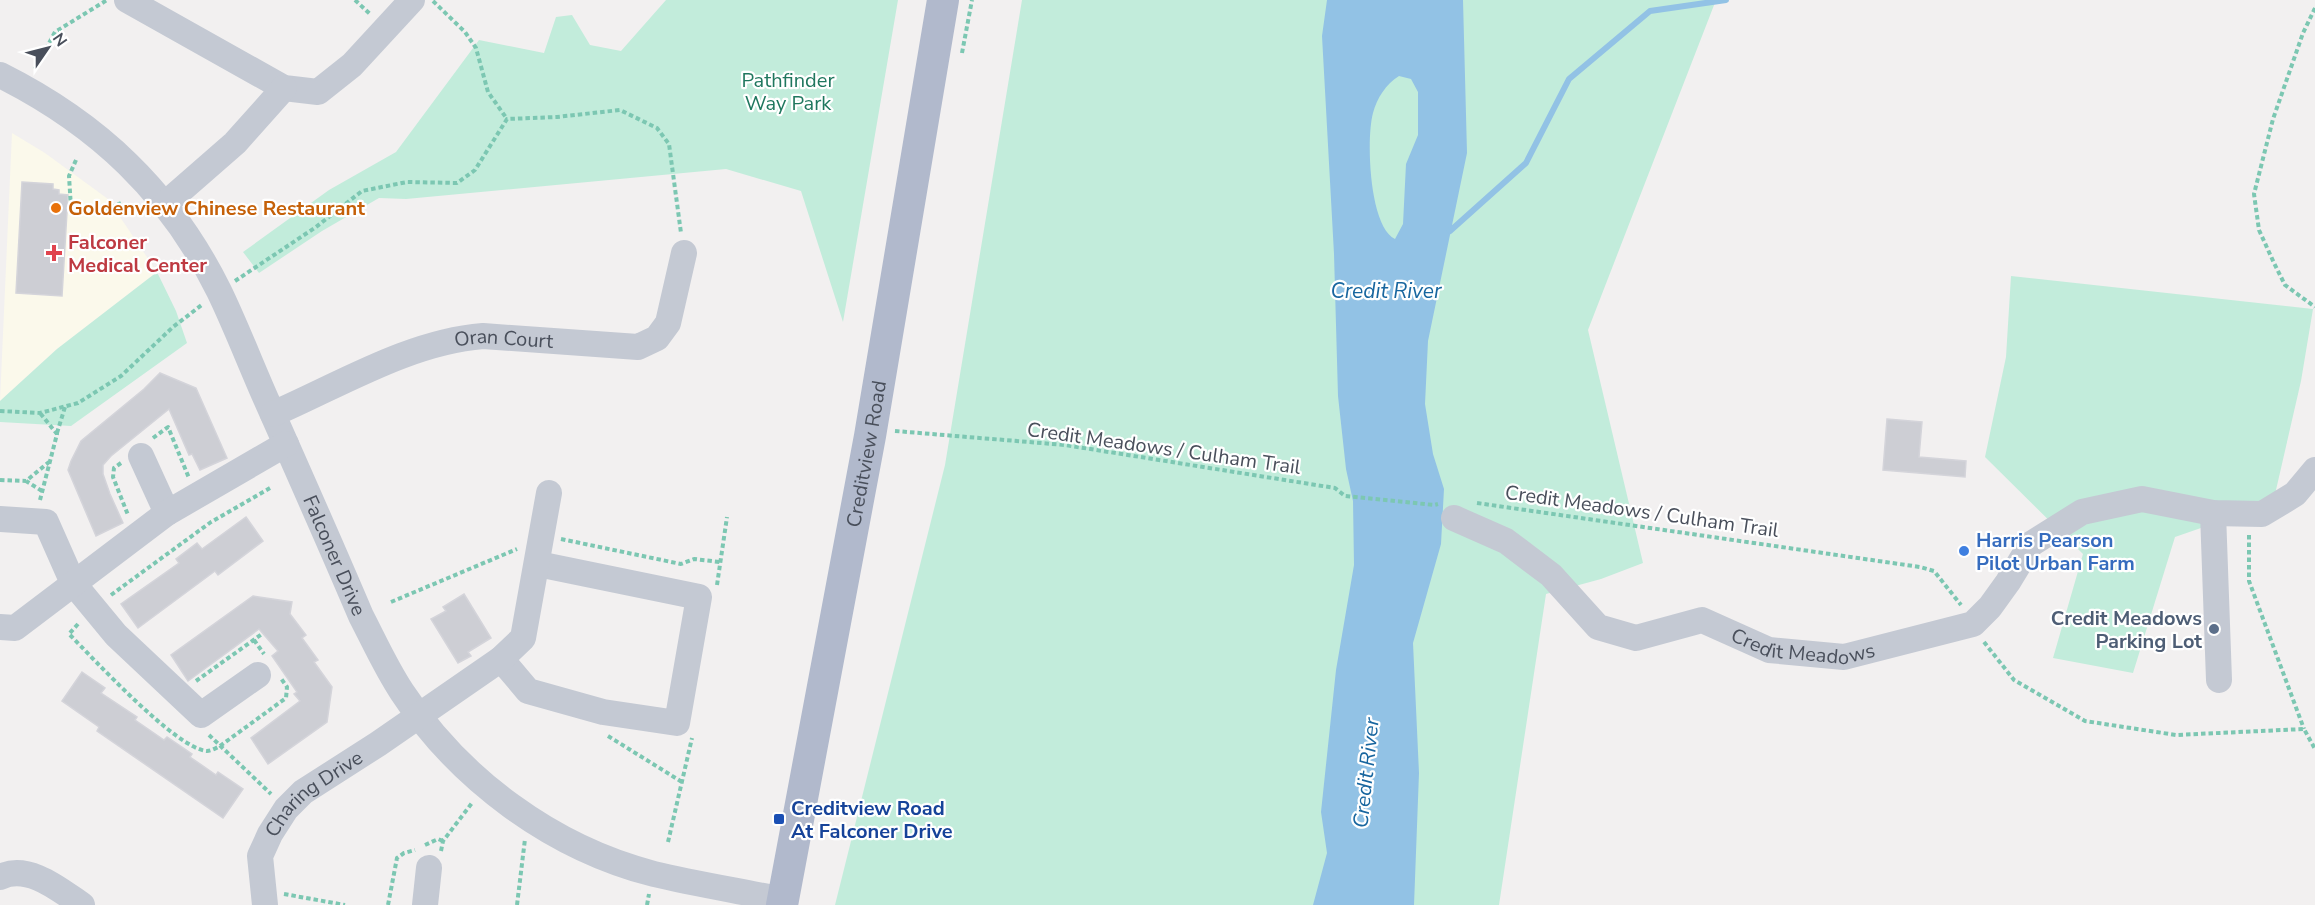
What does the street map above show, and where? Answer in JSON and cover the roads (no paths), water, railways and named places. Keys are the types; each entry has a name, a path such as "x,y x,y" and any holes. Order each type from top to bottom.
{"main road":[{"name":"Creditview Road","path":"783,902 870,436 944,0"}],"street":[{"path":"127,0 284,88 318,92 352,65 412,0"},
{"name":"Falconer Drive","path":"0,75 66,112 106,142 138,172 165,205 200,257 219,291 361,616 383,660 419,716 453,756 485,785 528,818 572,842 653,873 783,902"},
{"path":"165,205 235,143 284,88"},
{"name":"Oran Court","path":"273,414 418,349 459,338 483,336 638,347 657,338 668,323 684,253"},
{"path":"0,627 15,628 167,513 286,444"},
{"path":"141,456 167,513"},
{"path":"2219,680 2213,513 2262,514 2295,494 2315,470"},
{"name":"Charing Drive","path":"264,898 260,856 270,834 286,809 303,792 501,659 524,638 549,492"},
{"name":"Credit Meadows","path":"1444,508 1506,541 1551,575 1598,627 1636,638 1701,620 1769,650 1844,657 1973,624 1990,607 2031,544 2082,512 2142,499 2213,513"},
{"path":"0,519 46,522 73,583 93,608 116,635 201,715 258,675"},
{"path":"501,659 528,691 612,714 677,723 699,597 538,564"},
{"path":"425,905 429,868"},
{"path":"0,877 6,874 27,874 50,883 82,905"}],"water":[{"name":"Credit River","path":"1327,0 1463,0 1467,153 1428,341 1425,404 1433,454 1444,489 1441,544 1413,643 1419,773 1414,905 1313,905 1327,853 1321,812 1336,670 1354,565 1353,501 1346,469 1338,396 1334,254 1322,36","holes":["1399,76 1411,79 1418,92 1418,135 1406,164 1403,224 1395,239 1386,231 1375,200 1370,161 1371,125 1375,107 1386,87"]}],"waterway":[{"path":"1450,231 1526,163 1569,79 1650,11 1726,0"}],"place":[{"name":"Goldenview Chinese Restaurant","path":"56,208"},
{"name":"Falconer Medical Center","path":"54,253"},
{"name":"Harris Pearson Pilot Urban Farm","path":"1964,551"},
{"name":"Credit Meadows Parking Lot","path":"2214,629"},
{"name":"Creditview Road At Falconer Drive","path":"779,819"}],"park label":[{"name":"Pathfinder Way Park","path":"788,92"}]}
